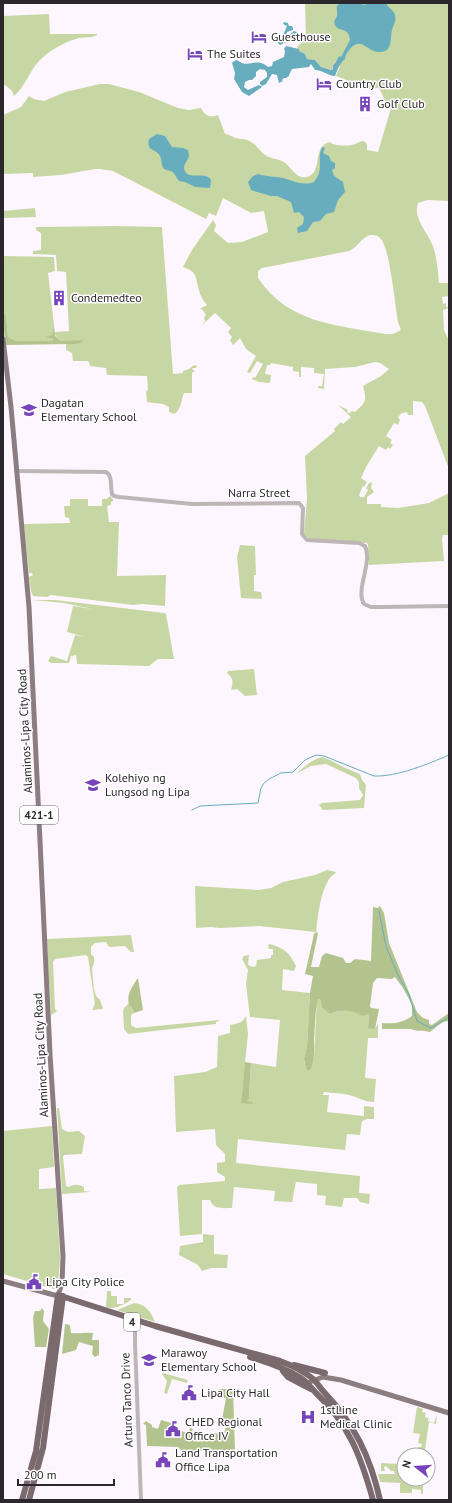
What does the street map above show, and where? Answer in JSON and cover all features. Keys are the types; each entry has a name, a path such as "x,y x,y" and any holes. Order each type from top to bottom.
{"highway":[{"name":"4","path":"59,1296 136,1323 256,1358 282,1369 294,1371 312,1378 317,1390 350,1435 361,1461 373,1500"},
{"name":"4","path":"59,1296 149,1324 288,1364 306,1383 317,1390 343,1413 359,1437 370,1465 380,1500"},
{"path":"22,1500 35,1453 59,1296"},
{"path":"29,1500 42,1454 59,1296"},
{"path":"282,1369 288,1377 317,1390 319,1382 323,1376 288,1364"}],"main road":[{"name":"Alaminos-Lipa City Road","path":"3,339 30,614 50,1054 63,1251 59,1296"},
{"name":"4","path":"3,1281 59,1296"},
{"path":"306,1383 312,1378 323,1376 341,1380 449,1413"}],"street":[{"name":"Narra Street","path":"16,472 106,472 110,477 112,494 119,497 192,504 299,503 303,508 302,534 307,540 359,543 365,546 367,551 367,560 363,580 362,601 364,604 371,607 449,606"},
{"name":"Arturo Tanco Drive","path":"136,1323 135,1343 141,1500"}],"green space":[{"path":"305,3 449,3 449,201 428,200 418,203 417,215 434,249 439,283 449,283 449,296 442,297 443,304 446,303 446,307 449,307 443,310 444,330 449,341 449,469 425,406 422,402 413,401 413,415 408,415 407,412 402,413 398,417 400,420 398,425 394,423 386,436 392,440 390,443 393,445 390,449 388,447 386,450 379,446 366,467 361,478 367,482 364,487 363,486 359,495 360,497 364,497 368,490 366,488 370,482 372,483 371,488 374,492 367,497 367,504 381,504 381,507 398,508 429,503 449,493 449,535 443,535 442,539 444,561 369,565 367,543 311,540 304,534 307,499 305,456 335,431 334,429 341,422 343,424 351,417 338,405 348,410 347,413 352,411 355,412 365,401 363,386 381,376 389,369 380,363 375,362 355,367 325,369 324,389 318,388 318,386 322,386 324,374 314,373 314,368 301,367 301,377 299,377 299,372 293,371 293,367 271,363 270,365 267,365 265,374 271,375 270,383 259,382 252,379 253,377 255,378 263,364 257,361 250,373 247,372 256,356 246,349 240,338 233,345 230,340 232,337 228,332 231,328 215,313 202,325 205,321 204,318 206,315 202,309 199,309 207,305 200,294 194,273 183,267 192,250 213,220 216,225 214,231 228,243 242,242 268,232 264,211 251,213 223,198 216,216 209,213 206,219 113,171 100,169 61,175 33,177 33,173 3,174 3,115 21,107 29,96 34,99 44,101 65,92 100,84 109,84 139,92 178,108 189,110 201,108 208,116 218,115 225,134 249,141 269,157 284,162 296,174 302,177 311,175 315,171 321,149 324,145 330,142 337,145 347,146 364,141 367,144 367,150 378,152 391,108 387,105 379,88 369,89 367,86 365,87 336,76 340,66 336,62 333,65 332,70 321,67 315,60 307,59 305,54 299,51 297,47 306,38","holes":["370,235 377,236 381,239 390,266 398,322 401,330 393,334 350,328 315,320 299,314 284,305 270,293 258,278 258,271 262,268 349,251 364,238"]},
{"path":"49,14 50,34 97,35 73,40 48,53 39,61 14,96 12,91 5,85 3,86 3,16"},
{"path":"35,208 36,217 3,218 3,211"},
{"path":"36,227 162,227 173,374 183,373 183,371 194,365 197,366 196,368 192,369 195,371 192,373 192,393 184,393 180,407 174,414 169,412 169,407 163,404 147,402 147,376 107,375 106,368 90,366 89,362 87,361 73,361 72,353 66,350 66,343 81,343 83,340 64,342 55,335 54,332 69,331 66,272 57,271 56,255 33,254 33,251 41,250 41,233 36,230"},
{"path":"3,256 54,257 55,271 48,273 54,325 52,335 55,339 52,341 17,341 8,337 6,316 3,313"},
{"path":"3,313 6,316 8,337 17,341 52,341 54,339 46,337 52,335 54,325 55,336 61,341 84,340 81,343 74,344 5,345"},
{"path":"110,496 113,501 111,502 111,505 107,506 109,522 119,522 117,576 166,575 165,606 142,604 133,605 51,595 47,597 33,596 29,577 33,575 32,573 29,573 24,524 70,523 69,518 65,517 64,506 70,506 70,499 88,499 88,506 102,506 102,499 107,499"},
{"path":"240,545 255,546 256,575 254,575 254,591 261,592 262,599 241,598 237,557"},
{"path":"32,600 55,600 164,613 166,614 174,659 158,659 149,666 77,664 76,655 71,656 69,663 51,663 48,661 51,656 67,661 75,635 86,637 67,632 73,606 92,609 64,603"},
{"path":"254,669 257,695 245,696 237,689 231,690 232,681 231,677 227,673 228,671"},
{"path":"322,757 360,774 366,785 364,808 323,810 319,805 322,803 360,800 363,795 359,788 359,782 356,778 326,764 311,766 296,774 311,762"},
{"path":"327,870 336,872 329,879 323,891 316,932 259,926 196,928 195,886 258,890 271,888 283,882 315,875"},
{"path":"380,906 384,913 389,943 417,1012 423,1018 429,1020 429,1024 432,1025 449,1013 449,1021 441,1023 430,1032 411,1029 382,1029 382,1023 398,1022 412,1016 412,1005 395,977 392,979 377,978 373,983 370,1006 371,1008 379,1009 375,1029 368,1028 369,1014 363,1016 351,1011 343,1011 330,1014 322,1008 320,999 318,999 315,1019 312,1067 308,1071 306,1069 304,1059 307,1047 310,993 313,976 305,974 314,934 316,932 318,933 311,967 319,967 322,956 326,953 343,958 346,963 350,963 355,959 371,961 373,907 378,908"},
{"path":"131,935 134,952 131,952 125,946 109,947 106,942 95,943 91,947 91,954 94,957 92,969 94,989 103,1009 92,1010 95,1004 88,957 86,955 55,959 53,962 55,1009 57,1011 51,1015 47,939"},
{"path":"269,944 286,951 296,966 294,971 283,969 282,990 310,993 307,1047 304,1060 308,1071 310,1070 314,1056 317,999 320,999 322,1008 330,1014 345,1011 369,1014 368,1027 375,1029 378,1023 378,1038 368,1038 365,1078 376,1079 374,1102 344,1094 324,1092 323,1095 329,1095 327,1112 364,1116 364,1106 374,1107 374,1119 362,1121 360,1135 347,1134 345,1150 238,1139 236,1163 360,1176 359,1193 370,1194 369,1204 360,1202 357,1198 344,1198 342,1207 325,1205 326,1196 317,1195 317,1184 296,1182 292,1202 274,1201 275,1191 234,1187 232,1208 219,1208 216,1207 210,1200 202,1200 202,1234 180,1236 177,1187 179,1185 225,1181 225,1177 217,1172 217,1163 225,1162 225,1154 216,1145 215,1129 176,1132 174,1076 205,1072 217,1067 218,1036 230,1033 230,1025 241,1022 246,1016 248,1034 241,1103 250,1102 247,1101 249,1099 251,1063 276,1067 280,1020 250,1017 246,984 248,970 242,959 244,956 249,955 248,965 253,967 256,966 257,960 271,958 271,955 273,955 273,949 269,949"},
{"path":"138,978 143,1010 134,1013 129,1004 128,997 130,990"},
{"path":"129,1003 134,1013 131,1015 131,1025 136,1028 219,1021 216,1022 216,1024 128,1034 124,1029 123,1011"},
{"path":"245,1062 251,1063 249,1099 247,1101 252,1102 253,1104 241,1103"},
{"path":"57,1108 59,1108 62,1129 68,1132 79,1131 85,1136 82,1154 64,1155 63,1157 66,1186 69,1187 80,1185 84,1187 84,1191 91,1192 62,1194"},
{"path":"52,1126 54,1167 39,1169 39,1189 56,1188 60,1258 58,1286 54,1289 3,1274 3,1131"},
{"path":"203,1234 214,1235 214,1254 228,1255 227,1268 211,1268 202,1271 198,1265 179,1255 180,1246 203,1242"},
{"path":"107,1291 111,1291 111,1296 117,1296 117,1304 124,1304 124,1298 131,1298 131,1300 125,1304 115,1307 106,1307"},
{"path":"134,1303 142,1305 148,1309 155,1322 117,1310"},
{"path":"42,1308 44,1311 43,1321 49,1329 46,1347 35,1347 33,1317 35,1311 40,1311"},
{"path":"65,1324 70,1325 71,1333 93,1333 92,1340 99,1340 99,1355 95,1357 92,1354 93,1346 79,1342 76,1350 62,1354"},
{"path":"162,1374 188,1380 187,1383 172,1379 167,1394 164,1393 167,1381"},
{"path":"219,1389 233,1389 235,1452 181,1450 178,1447 147,1446 146,1425 143,1424 146,1421 152,1425 152,1427 158,1429 161,1420 175,1424 176,1429 188,1433 190,1428 193,1429 191,1434 198,1436 197,1438 202,1440 204,1437 210,1439 212,1433 224,1434 226,1427 221,1425 226,1398 220,1397"},
{"path":"417,1407 423,1409 422,1412 426,1413 425,1417 428,1418 429,1416 428,1421 434,1423 437,1414 436,1424 429,1422 425,1447 421,1447 422,1444 418,1443 420,1434 413,1433"},
{"path":"381,1463 396,1464 396,1483 380,1482 378,1474 395,1474 394,1471 391,1471 386,1466 384,1467 385,1471 381,1471"},
{"path":"400,1487 423,1487 423,1494 421,1494 421,1490 412,1489 412,1493 400,1493"}],"water":[{"path":"340,3 358,3 364,5 368,3 386,3 394,13 395,17 390,44 387,50 376,52 361,44 354,45 340,64 335,76 315,70 311,64 309,67 292,69 289,76 284,78 282,80 283,81 279,83 277,75 272,74 266,84 262,86 260,82 267,77 267,73 265,70 260,69 256,72 256,76 252,80 245,82 244,87 248,90 259,85 262,87 249,96 242,92 234,79 235,73 232,63 237,60 245,64 260,63 268,67 272,66 273,62 284,57 284,49 286,46 299,49 299,51 305,54 307,59 315,60 321,67 331,70 333,69 333,65 339,56 341,57 350,40 346,31 339,29 334,24 337,15 337,6"},
{"path":"284,22 288,23 289,26 292,26 293,28 293,30 287,32 287,35 294,31 298,34 280,45 278,40 283,35 287,26 283,24"},
{"path":"157,134 165,136 172,147 188,150 189,156 184,168 185,172 192,175 208,177 211,180 210,188 195,187 179,181 173,172 164,169 160,156 150,148 148,143 149,139"},
{"path":"322,147 325,148 323,153 329,156 331,161 335,163 335,168 332,170 334,176 343,182 345,192 338,200 334,212 326,214 320,221 313,222 307,231 298,233 297,228 303,224 304,217 299,212 294,213 291,202 277,196 271,196 251,190 248,182 253,176 258,174 283,178 294,182 314,182 320,169 320,152"}],"waterway":[{"path":"192,810 200,806 258,803 261,788 264,783 281,773 293,772 305,760 316,755 324,756 374,776 383,776 402,772 449,755"},
{"path":"379,911 386,946 398,975 409,995 417,1021 431,1028 449,1017"}],"place":[{"name":"Guesthouse","path":"259,37"},
{"name":"The Suites","path":"195,54"},
{"name":"Country Club","path":"324,84"},
{"name":"Golf Club","path":"365,104"},
{"name":"Condemedteo","path":"59,298"},
{"name":"Dagatan Elementary School","path":"29,410"},
{"name":"Kolehiyo ng Lungsod ng Lipa","path":"93,785"},
{"name":"Lipa City Police","path":"34,1282"},
{"name":"Marawoy Elementary School","path":"149,1360"},
{"name":"Lipa City Hall","path":"189,1393"},
{"name":"1stLine Medical Clinic","path":"308,1417"},
{"name":"CHED Regional Office IV","path":"173,1429"},
{"name":"Land Transportation Office Lipa","path":"163,1460"}]}
